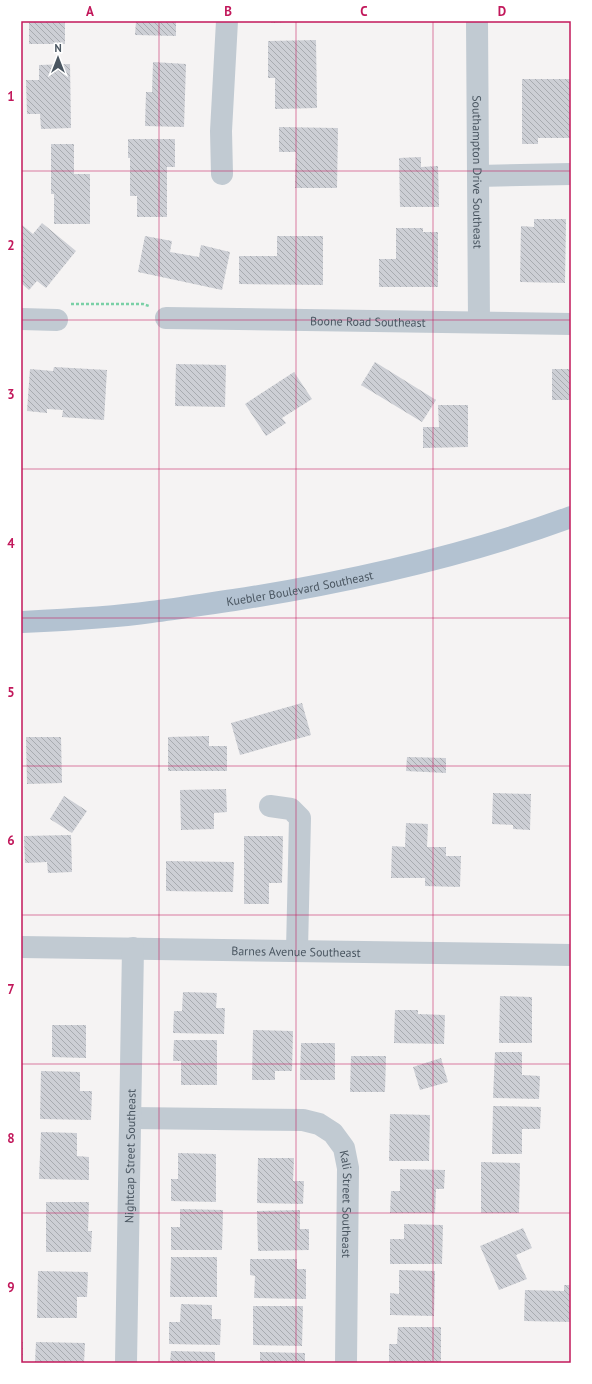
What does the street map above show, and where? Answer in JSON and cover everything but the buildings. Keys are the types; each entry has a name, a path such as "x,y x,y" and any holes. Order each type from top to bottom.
{"main road":[{"name":"Kuebler Boulevard Southeast","path":"21,622 54,621 150,612 297,590 449,556 530,532 571,517"}],"street":[{"path":"222,174 221,131 227,21"},
{"name":"Southampton Drive Southeast","path":"477,21 479,322"},
{"path":"478,176 571,174"},
{"name":"Boone Road Southeast","path":"166,318 571,324"},
{"path":"21,319 57,320"},
{"path":"270,806 291,809 300,818 297,950"},
{"name":"Barnes Avenue Southeast","path":"21,947 571,955"},
{"name":"Nightcap Street Southeast","path":"126,1363 133,948"},
{"name":"Kali Street Southeast","path":"131,1118 303,1120 319,1124 333,1133 344,1148 348,1168 346,1363"}],"path":[{"path":"57,320 66,307 72,304 146,304 166,318"}]}
